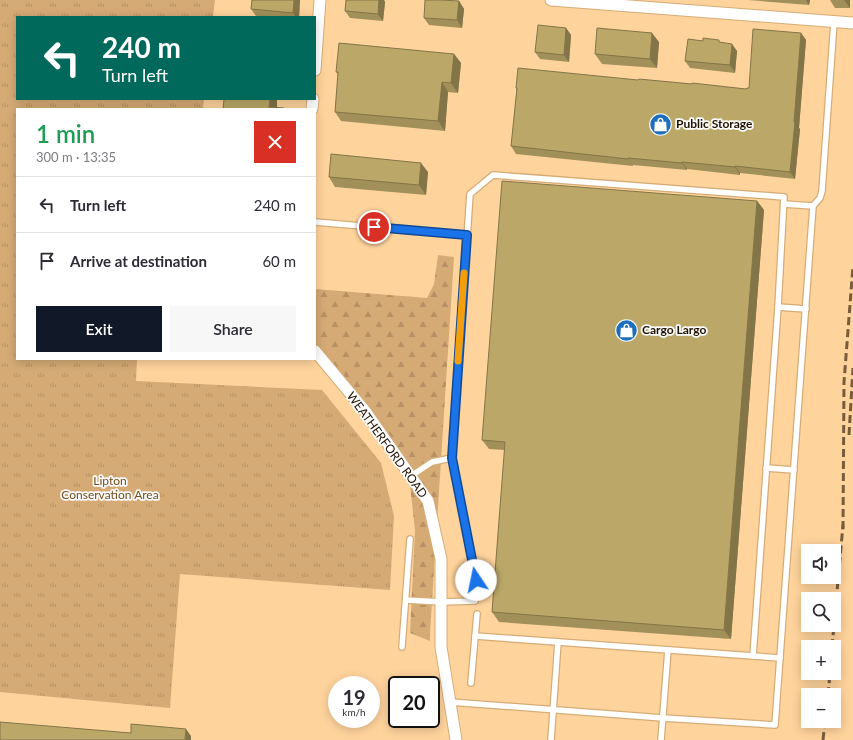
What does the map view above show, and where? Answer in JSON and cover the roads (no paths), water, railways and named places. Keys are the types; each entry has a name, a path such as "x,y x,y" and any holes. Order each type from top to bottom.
{"street":[{"path":"316,56 320,0"},
{"path":"551,0 853,23"},
{"name":"WEATHERFORD ROAD","path":"316,352 365,411 428,501 441,559 441,647 456,740"}],"lane":[{"path":"450,702 775,725 813,206 820,198 822,191 834,22"},
{"path":"406,600 441,602 475,601 476,580 452,458 470,194 493,175 784,197 778,307 753,656"},
{"path":"784,204 813,206"},
{"path":"316,222 467,235"},
{"path":"778,307 806,309"},
{"path":"411,476 432,462 452,458"},
{"path":"766,468 794,470"},
{"path":"402,647 410,539"},
{"path":"471,683 477,614"},
{"path":"475,636 780,658"},
{"path":"551,740 558,642"},
{"path":"661,740 668,650"}],"railway":[{"path":"843,529 844,382 853,266"},
{"path":"849,435 853,368"},
{"path":"837,592 843,525"},
{"path":"833,632 833,640"},
{"path":"829,680 829,688"},
{"path":"823,740 824,728"}],"place":[{"name":"Public Storage","path":"660,124"},
{"name":"Cargo Largo","path":"626,330"}],"park label":[{"name":"Lipton Conservation Area","path":"110,488"}]}
